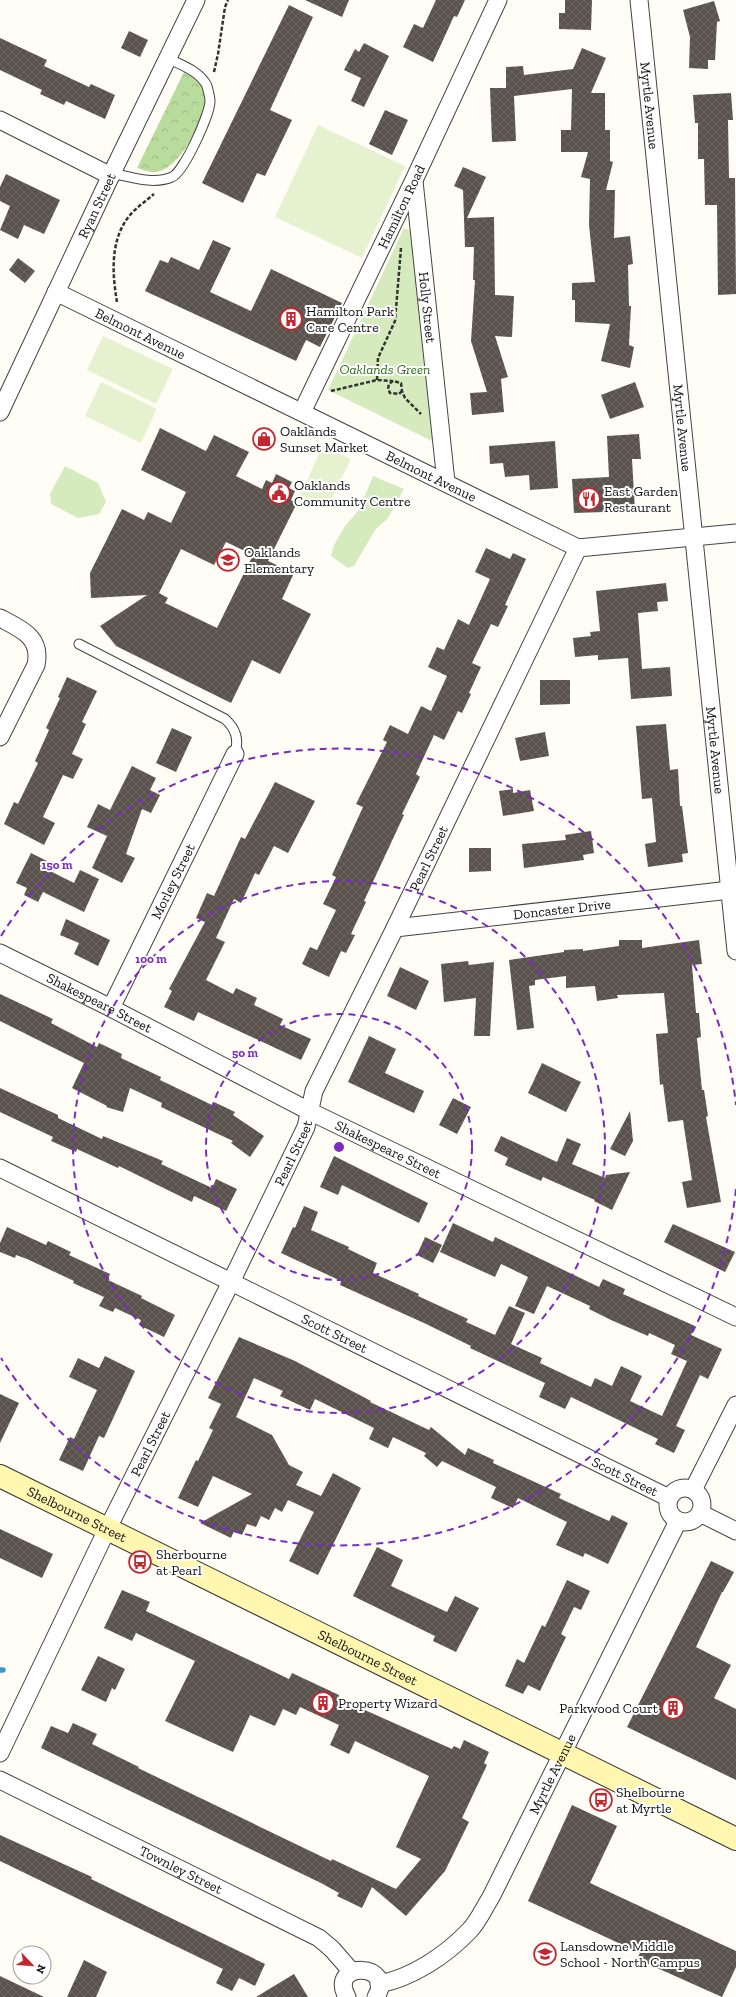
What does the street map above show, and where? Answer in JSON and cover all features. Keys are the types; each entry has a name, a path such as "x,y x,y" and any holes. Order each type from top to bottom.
{"main road":[{"name":"Shelbourne Street","path":"0,1476 736,1839"}],"street":[{"name":"Ryan Street","path":"0,412 4,393 56,292 196,0"},
{"name":"Hamilton Road","path":"302,412 390,231 498,0"},
{"name":"Myrtle Avenue","path":"639,0 695,537 736,951"},
{"path":"0,120 112,174"},
{"name":"Holly Street","path":"414,180 446,482"},
{"name":"Belmont Avenue","path":"56,292 578,548"},
{"path":"578,548 736,533"},
{"name":"Pearl Street","path":"0,1753 108,1529 231,1282 306,1127 314,1091 395,928 578,548"},
{"path":"0,618 25,631 30,636 37,654 36,665 0,737"},
{"name":"Morley Street","path":"111,1008 235,754"},
{"name":"Doncaster Drive","path":"395,928 730,890"},
{"name":"Shakespeare Street","path":"0,953 111,1008 309,1111 736,1317"},
{"name":"Scott Street","path":"0,1168 669,1498"},
{"path":"693,1490 736,1405"},
{"path":"679,1489 693,1490 701,1500 700,1513 690,1521 678,1521 669,1511 669,1498 673,1492 679,1489"},
{"path":"700,1513 736,1531"},
{"name":"Myrtle Avenue","path":"378,1990 437,1958 470,1930 491,1897 678,1521"},
{"name":"Townley Street","path":"0,1780 319,1938 332,1949 352,1972"},
{"path":"347,1997 344,1992 345,1981 352,1972 363,1969 369,1971 377,1978 378,1990"}],"lane":[{"path":"112,174 148,180 162,180 174,176 183,164 206,118 210,101 206,85 192,70 167,58"},
{"path":"79,644 225,719 235,732 237,739 235,754"}],"path":[{"path":"377,380 378,358 395,321 402,249 390,231"},
{"path":"330,391 377,380 393,381 401,383 402,387 399,394 393,395 388,389 389,384 393,381"}],"green space":[{"path":"185,70 199,81 205,90 206,100 204,112 199,125 183,152 174,162 164,169 153,172 137,168"},
{"path":"318,125 405,166 362,258 275,217"},
{"name":"Oaklands Green","path":"404,228 413,232 436,443 328,390"},
{"path":"103,336 173,369 156,404 87,370"},
{"path":"101,382 157,409 141,443 85,416"},
{"path":"323,446 351,459 327,508 300,495"},
{"path":"65,466 98,483 106,502 99,514 78,518 51,504 50,494"},
{"path":"373,476 404,489 388,518 375,530 354,566 348,568 331,556 334,545 345,526 359,510"}],"building":[{"path":"305,0 349,0 342,17"},
{"path":"436,0 465,0 457,17 454,16 433,62 403,47 414,24 423,28"},
{"path":"565,0 592,0 591,30 559,29 559,13 565,13"},
{"path":"714,1 720,21 717,22 715,60 708,60 708,69 689,68 690,37 683,10"},
{"path":"289,5 313,17 270,110 292,120 265,176 257,173 243,203 202,183"},
{"path":"129,31 148,40 140,57 121,48"},
{"path":"0,38 47,60 44,66 89,87 91,84 115,95 105,119 66,101 64,105 40,94 42,90 0,70"},
{"path":"364,43 389,56 364,107 351,101 361,78 344,70 355,49 359,52"},
{"path":"582,48 606,58 591,93 605,93 605,130 610,130 610,161 613,162 606,190 615,190 614,238 630,236 633,264 628,265 629,306 631,306 629,345 634,347 630,368 601,361 610,324 575,322 575,300 572,300 572,283 595,282 589,225 590,179 581,177 588,152 561,152 561,130 571,130 572,89 514,96 516,141 492,142 490,88 506,88 506,67 523,66 524,75 573,69"},
{"path":"731,93 733,120 728,120 729,178 735,178 736,294 718,295 717,205 705,205 704,159 698,159 698,123 695,123 693,95"},
{"path":"385,110 408,120 392,155 369,144"},
{"path":"463,167 486,177 467,218 494,217 495,295 514,296 512,337 495,336 508,377 501,379 504,412 472,415 470,393 487,392 471,341 475,280 473,280 474,247 465,247 463,190 454,186"},
{"path":"6,174 60,200 44,234 24,225 18,239 0,230 10,206 0,201 0,187"},
{"path":"213,240 231,248 210,292 251,311 271,269 342,303 320,347 306,340 296,361 145,291 160,260 168,263 171,257 199,270"},
{"path":"18,258 35,271 25,283 9,270"},
{"path":"635,382 644,407 610,419 601,395"},
{"path":"160,428 206,451 214,435 249,452 236,476 262,489 266,480 272,483 276,474 292,482 289,488 295,491 291,500 297,503 268,561 294,573 282,599 311,614 280,674 252,660 231,703 116,646 100,626 147,595 91,598 90,573 122,509 144,520 148,512 171,523 186,492 141,470","holes":["226,542 253,555 217,628 165,603 168,598 159,593 181,549 214,565"]},
{"path":"639,434 641,459 632,459 635,511 574,513 572,479 609,477 607,436"},
{"path":"555,441 558,488 530,490 529,475 505,477 503,463 490,464 489,446"},
{"path":"486,548 510,559 513,553 526,559 505,605 508,606 498,627 491,624 472,663 481,667 462,713 458,711 444,740 434,735 416,774 420,777 402,814 404,815 364,901 366,902 351,934 355,935 346,953 341,951 329,977 302,964 310,947 317,950 336,910 323,904 336,877 332,875 363,807 356,804 387,742 383,740 390,725 408,734 421,706 431,711 447,676 428,667 437,647 444,650 458,619 469,625 490,579 475,572"},
{"path":"666,583 668,601 657,602 658,611 638,613 642,669 670,667 672,696 631,699 628,658 598,660 598,655 575,657 573,638 591,636 590,632 600,631 596,591"},
{"path":"67,677 97,691 82,722 86,724 72,754 83,759 73,779 63,775 43,817 55,823 44,845 4,824 14,802 18,804 38,763 35,761 49,730 46,728 60,698 58,697"},
{"path":"540,680 570,680 570,704 540,705"},
{"path":"666,724 670,770 678,769 680,806 682,806 688,853 682,854 683,862 648,867 645,844 656,842 652,798 642,799 636,726"},
{"path":"172,728 192,737 176,772 156,763"},
{"path":"545,732 549,756 520,761 515,738"},
{"path":"132,766 156,778 150,790 160,795 151,813 142,809 126,854 135,858 122,883 92,868 107,836 87,827 98,804 110,810"},
{"path":"275,782 315,801 288,853 274,846 259,875 255,873 241,903 234,899 216,938 225,942 206,980 233,994 236,988 257,998 254,1005 283,1019 280,1025 311,1039 301,1060 198,1012 194,1021 164,1007 172,991 169,989 205,922 196,918 207,893 214,896 241,837 245,839"},
{"path":"513,789 513,793 530,790 534,811 503,816 499,791"},
{"path":"591,831 594,853 583,855 584,860 524,868 522,844 566,840 565,835"},
{"path":"469,848 491,848 491,871 469,872"},
{"path":"31,853 53,864 50,871 74,883 80,870 99,879 84,912 43,892 38,902 24,895 27,888 16,883"},
{"path":"66,919 110,940 98,966 74,954 79,943 60,935"},
{"path":"619,940 642,940 642,948 699,940 702,964 692,965 696,1013 699,1013 701,1037 697,1038 702,1090 704,1090 708,1116 706,1117 721,1202 687,1208 682,1182 692,1180 683,1120 668,1122 663,1084 660,1085 656,1034 668,1033 664,993 617,995 618,998 597,1001 595,986 566,988 566,976 535,980 535,985 529,986 534,1028 517,1030 509,960 564,952 564,950 583,949 583,951 619,946"},
{"path":"468,961 469,965 494,962 490,1036 474,1036 476,998 444,1002 441,964"},
{"path":"400,967 429,981 416,1010 387,996"},
{"path":"0,994 53,1019 51,1023 97,1047 99,1043 122,1054 121,1058 161,1077 160,1080 212,1105 214,1102 235,1112 233,1115 264,1136 250,1157 231,1143 233,1141 161,1107 162,1103 130,1088 123,1112 106,1107 107,1106 72,1088 84,1063 0,1021"},
{"path":"369,1036 396,1049 385,1073 424,1091 414,1113 348,1082"},
{"path":"542,1063 581,1082 566,1112 528,1093"},
{"path":"0,1088 58,1115 58,1118 102,1139 103,1136 163,1161 161,1164 212,1188 216,1179 237,1189 226,1211 194,1196 192,1202 119,1166 118,1168 77,1149 76,1152 51,1141 53,1137 0,1112"},
{"path":"453,1098 471,1107 457,1134 439,1125"},
{"path":"630,1111 633,1141 625,1156 610,1149"},
{"path":"501,1136 557,1162 567,1138 581,1144 572,1164 605,1178 606,1175 630,1172 612,1210 594,1201 595,1200 543,1177 541,1181 505,1165 508,1158 494,1151"},
{"path":"334,1156 428,1203 419,1223 342,1185 338,1195 320,1187"},
{"path":"304,1206 318,1212 311,1230 349,1247 348,1249 377,1263 373,1273 468,1319 466,1322 495,1335 509,1306 525,1313 511,1344 542,1358 540,1363 591,1387 595,1378 612,1386 621,1366 642,1376 630,1401 662,1416 687,1361 671,1354 675,1345 649,1333 648,1336 611,1320 589,1309 590,1306 547,1286 534,1314 515,1306 528,1277 501,1264 495,1277 440,1252 453,1223 493,1242 495,1237 599,1287 603,1279 625,1289 623,1294 695,1326 691,1335 722,1349 708,1379 700,1375 676,1426 685,1430 674,1453 655,1444 658,1439 571,1397 565,1409 539,1397 545,1383 470,1348 471,1346 424,1323 340,1285 341,1281 281,1253 293,1227 295,1228"},
{"path":"673,1224 735,1252 725,1272 664,1242"},
{"path":"7,1227 46,1245 48,1241 71,1252 69,1255 110,1274 108,1280 142,1296 141,1298 175,1315 164,1337 139,1325 141,1320 115,1308 113,1312 99,1306 104,1297 73,1283 74,1281 27,1259 16,1255 15,1258 0,1252 0,1243"},
{"path":"425,1237 442,1245 433,1263 417,1255"},
{"path":"239,1337 295,1361 371,1401 370,1402 429,1430 431,1427 465,1455 468,1448 494,1460 493,1463 561,1494 559,1498 609,1521 612,1515 628,1523 608,1564 585,1553 583,1557 556,1545 567,1522 518,1498 513,1508 491,1498 496,1487 442,1461 437,1467 424,1456 426,1453 393,1437 388,1448 369,1439 374,1428 315,1399 310,1410 280,1396 283,1391 254,1378 236,1417 272,1435 289,1465 303,1472 296,1485 321,1496 333,1473 361,1488 318,1575 289,1561 314,1512 288,1500 282,1512 275,1508 269,1520 261,1516 256,1527 247,1524 242,1535 234,1531 231,1538 200,1523 252,1494 213,1476 198,1507 178,1498 196,1460 198,1461 213,1430 209,1428 221,1404 208,1398"},
{"path":"105,1356 135,1371 104,1438 99,1436 83,1471 59,1460 70,1437 74,1439 97,1390 69,1377 78,1358 99,1368"},
{"path":"0,1394 19,1403 0,1443"},
{"path":"0,1529 53,1554 42,1578 0,1558"},
{"path":"377,1547 403,1560 391,1586 447,1612 455,1596 479,1608 456,1652 433,1641 435,1636 353,1596"},
{"name":"Parkwood Court","path":"711,1561 734,1572 722,1592 696,1647 731,1665 714,1698 736,1709 736,1780 627,1727"},
{"path":"567,1580 590,1591 581,1610 574,1607 561,1634 566,1637 540,1691 528,1685 523,1694 505,1686 517,1659 524,1663 542,1625 545,1627"},
{"path":"122,1590 150,1602 146,1611 289,1679 292,1673 339,1695 338,1698 452,1749 454,1746 460,1749 464,1740 489,1752 484,1763 487,1765 462,1818 469,1822 445,1871 406,1916 372,1887 362,1908 337,1896 339,1893 321,1883 41,1748 51,1726 68,1733 73,1723 97,1734 92,1744 139,1767 138,1768 331,1861 332,1859 396,1889 421,1859 396,1847 429,1776 355,1741 349,1754 330,1745 339,1725 300,1707 296,1715 283,1709 275,1726 250,1715 233,1752 165,1721 195,1661 136,1633 132,1641 104,1628"},
{"path":"98,1656 125,1669 115,1690 112,1688 106,1702 81,1690"},
{"path":"572,1805 617,1826 590,1883 736,1951 736,1967 722,1997 637,1959 640,1953 528,1901"},
{"path":"0,1835 92,1877 91,1879 265,1964 255,1986 239,1978 232,1991 216,1983 223,1969 0,1861"},
{"path":"84,1960 107,1972 96,1997 67,1997"},
{"path":"294,1974 308,1997 256,1997"},
{"path":"0,1976 12,1982 12,1985 19,1985 44,1997 0,1997"}],"place":[{"name":"Hamilton Park Care Centre","path":"291,319"},
{"name":"Oaklands Sunset Market","path":"264,439"},
{"name":"Oaklands Community Centre","path":"279,493"},
{"name":"East Garden Restaurant","path":"589,499"},
{"name":"Oaklands Elementary","path":"228,560"},
{"name":"Sherbourne at Pearl","path":"140,1562"},
{"name":"Property Wizard","path":"323,1703"},
{"name":"Parkwood Court","path":"673,1708"},
{"name":"Shelbourne at Myrtle","path":"601,1800"},
{"name":"Lansdowne Middle School - North Campus","path":"545,1954"}]}
